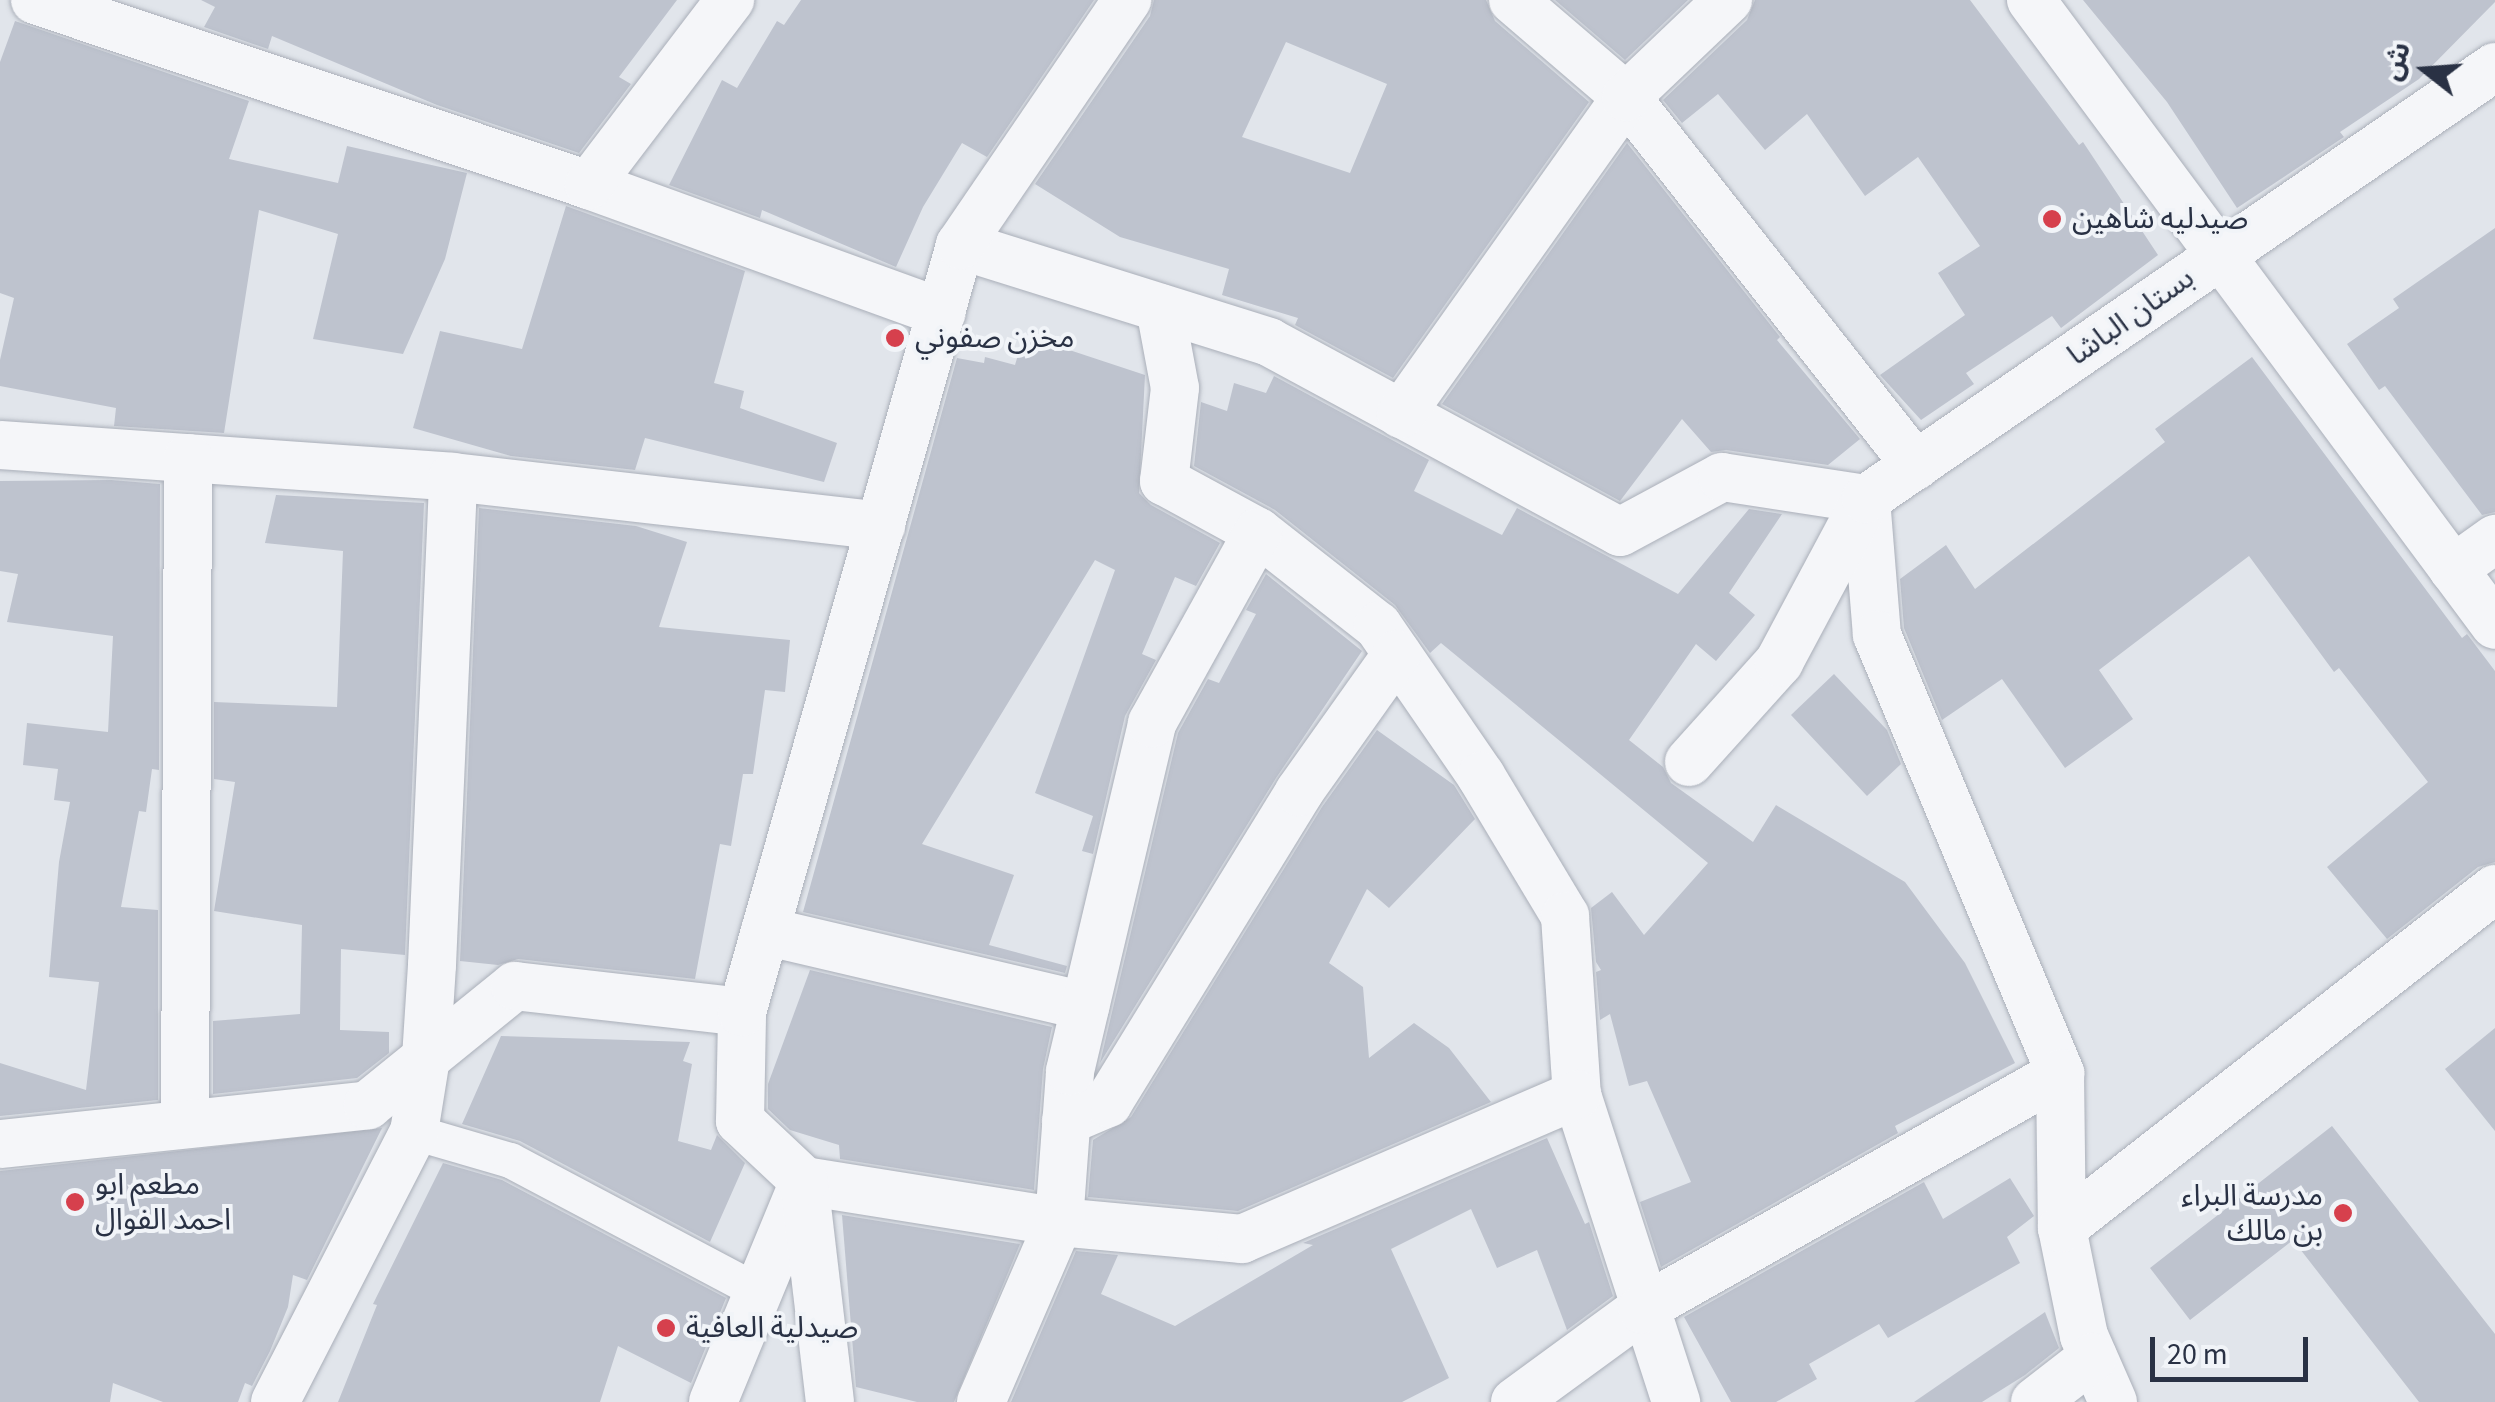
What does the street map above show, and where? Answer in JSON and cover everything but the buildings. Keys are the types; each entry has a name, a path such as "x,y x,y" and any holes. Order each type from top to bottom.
{"street":[{"path":"35,0 117,11 942,313"},
{"path":"589,185 730,0"},
{"path":"1128,0 960,245 742,1012 740,1121 804,1181 1059,1222 1242,1239 1576,1095"},
{"path":"1513,0 1626,97 1916,465"},
{"path":"1402,414 1626,97 1728,0"},
{"path":"2031,0 2495,626"},
{"name":"بستان الباشا","path":"1866,498 2495,66"},
{"path":"960,245 1269,342 1620,532 1722,476 1866,498"},
{"path":"1160,308 1175,388 1164,481 1258,532 1378,626 1482,776 1565,916 1576,1095 1642,1309 1676,1402"},
{"path":"0,444 453,477 881,526"},
{"path":"185,1124 188,458"},
{"path":"275,1402 414,1132 426,1058 453,477"},
{"path":"1690,762 1779,662 1866,498"},
{"path":"1866,498 1877,635 2060,1073 2062,1228 2084,1336 2113,1402"},
{"path":"981,1402 1059,1222 1070,1072 1152,724 1258,532"},
{"path":"2453,569 2495,539"},
{"path":"1066,1121 1108,1103 1300,792 1397,654"},
{"path":"2062,1228 2495,889"},
{"path":"766,930 1085,1006"},
{"path":"0,1144 368,1105 515,986 742,1012"},
{"path":"1514,1402 1642,1309 2060,1073"},
{"path":"414,1132 510,1160 758,1292"},
{"path":"713,1402 804,1181"},
{"path":"804,1181 830,1402"},
{"path":"2035,1402 2094,1357"}],"place":[{"name":"صيدليه شاهين","path":"2052,219"},
{"name":"مخزن صفوني","path":"895,338"},
{"name":"مطعم ابو احمد الفوال","path":"75,1202"},
{"name":"مدرسة البراء بن مالك","path":"2343,1213"},
{"name":"صيدلية العافية","path":"666,1328"}]}
